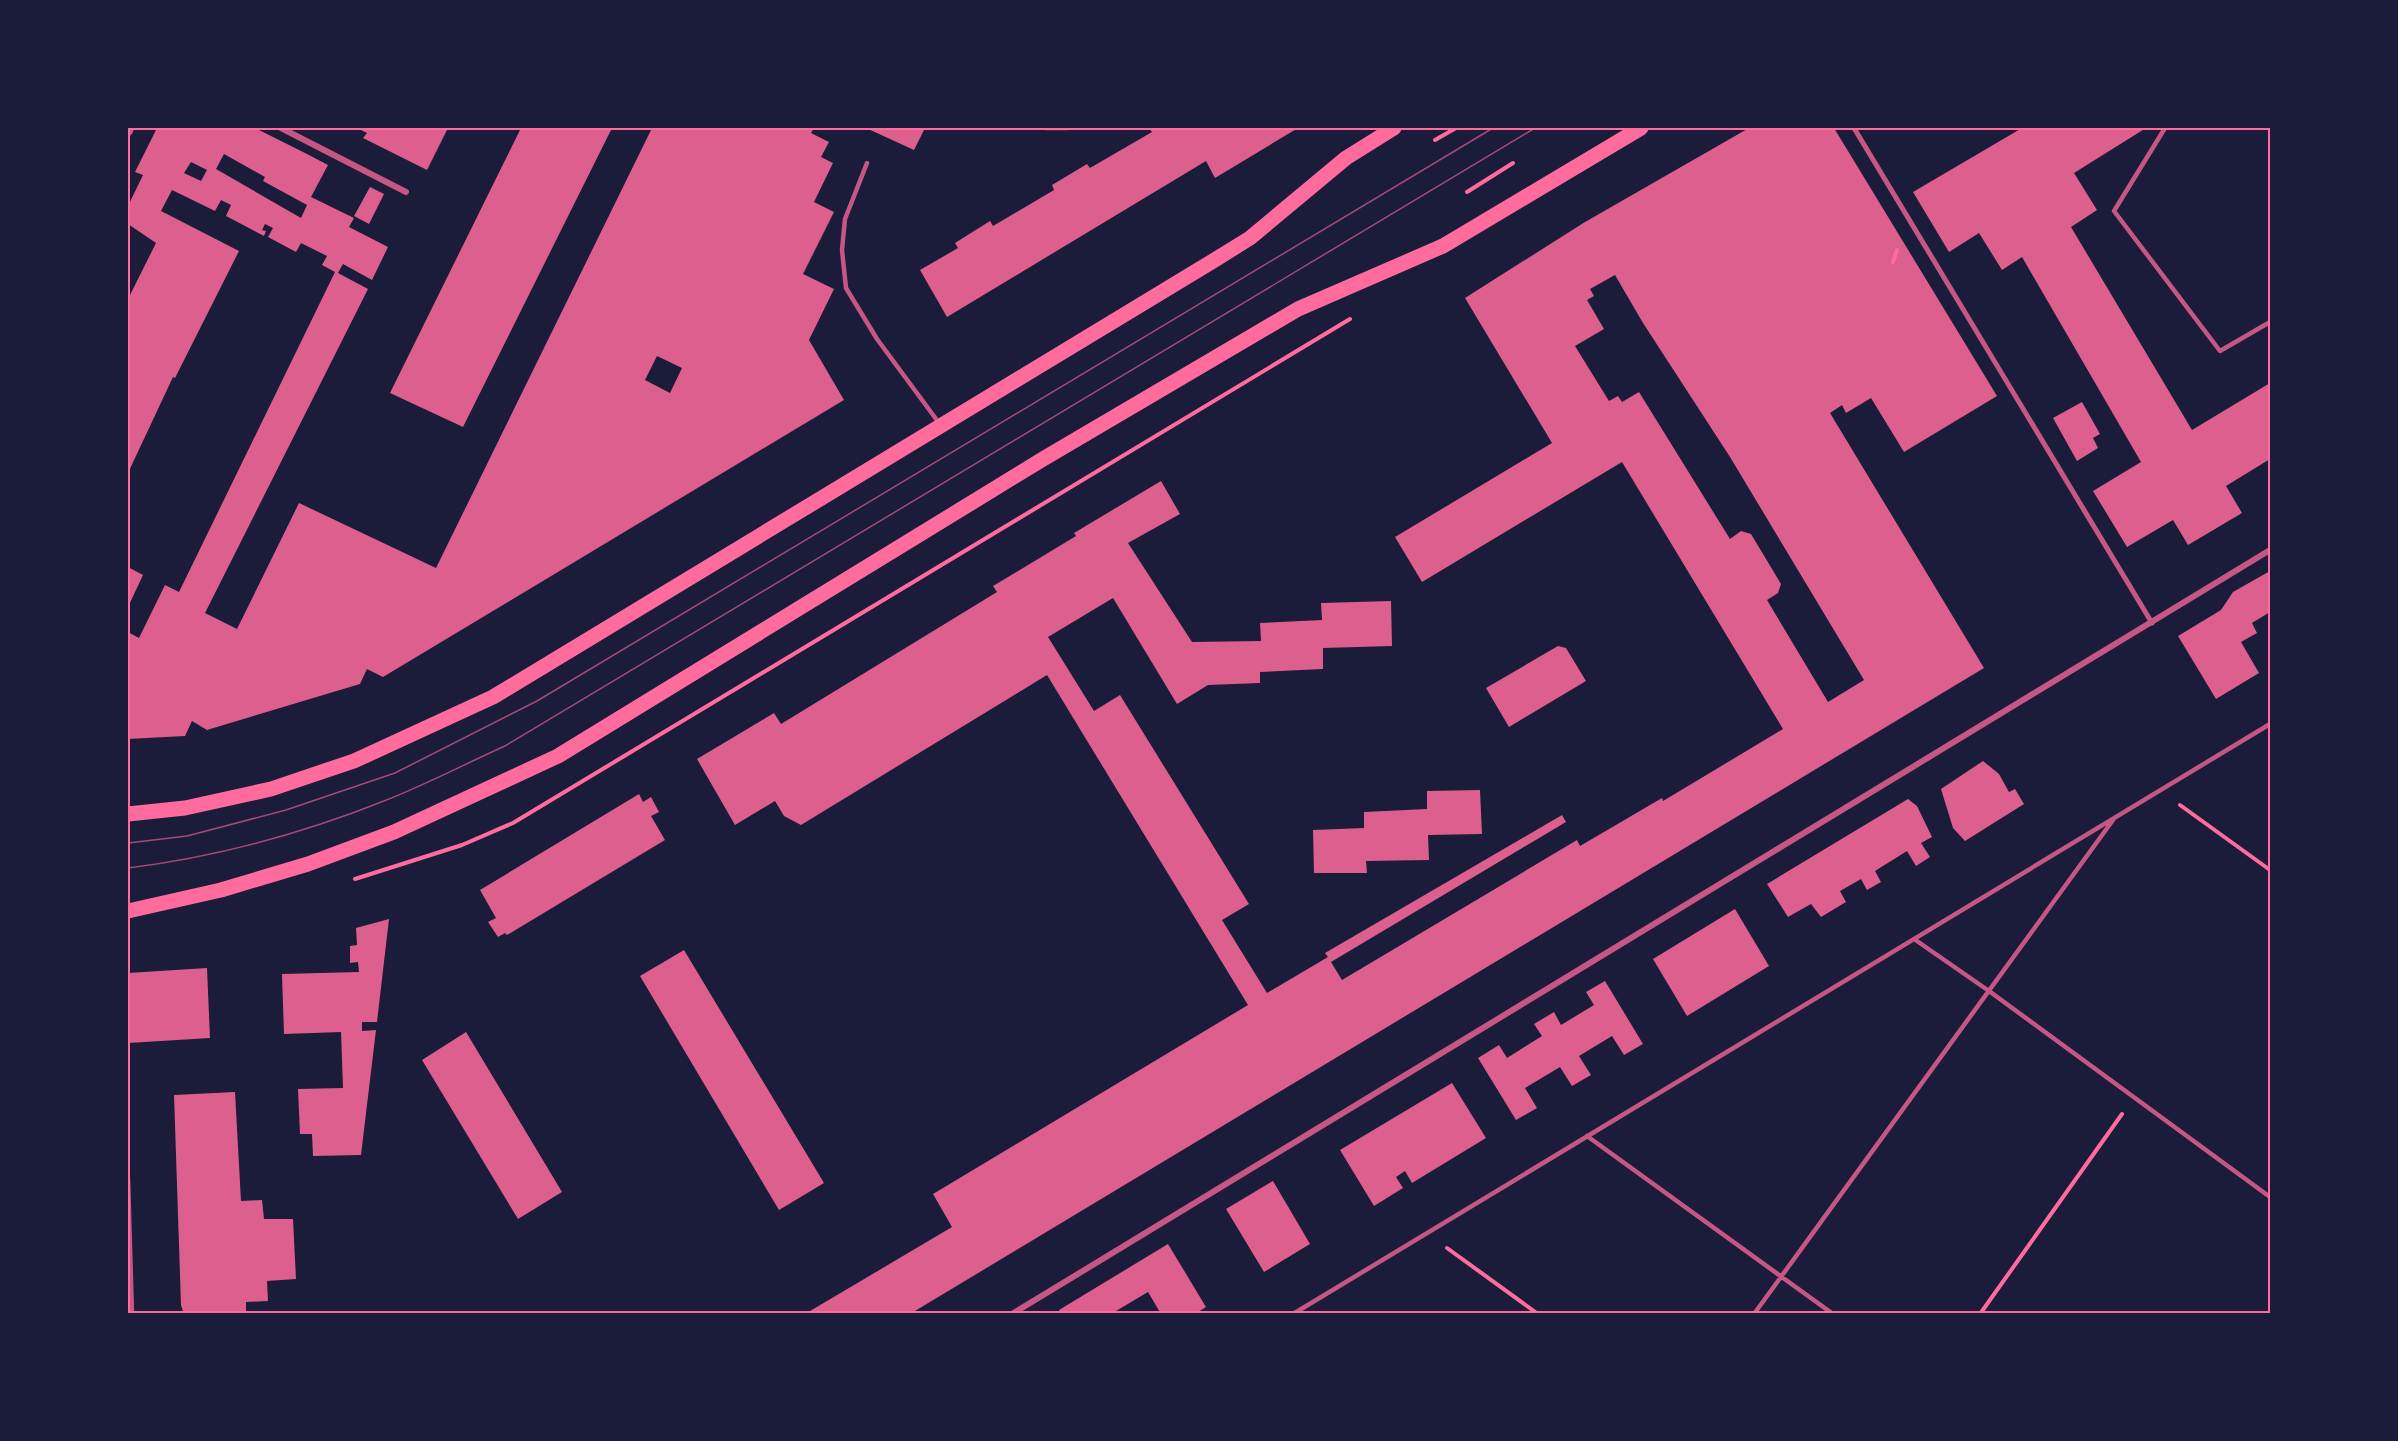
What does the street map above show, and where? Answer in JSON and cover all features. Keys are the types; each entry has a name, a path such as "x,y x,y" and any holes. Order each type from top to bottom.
{"main road":[{"path":"128,814 185,808 271,789 354,761 423,732 494,697 942,428 1250,238 1346,158 1394,128"},
{"path":"128,911 221,890 308,864 394,832 558,756 1043,459 1298,309 1443,246 1641,128"}],"street":[{"path":"281,128 406,192"},
{"path":"1854,128 2152,623"},
{"path":"1011,1314 2271,550"}],"lane":[{"path":"1046,128 1067,128"},
{"path":"2165,128 2114,212 2220,351 2271,322"},
{"path":"867,163 845,219 842,250 846,288 877,339 942,428"},
{"path":"1293,1314 2271,724"},
{"path":"1754,1314 2115,818"},
{"path":"1914,939 2271,1197"},
{"path":"1587,1136 1833,1314"},
{"path":"128,1179 132,1314"}],"path":[{"path":"1435,140 1456,128"},
{"path":"1467,192 1513,163"},
{"path":"1893,262 1897,250"},
{"path":"423,858 462,845 513,823 1357,315"},
{"path":"2160,791 2271,870"},
{"path":"1980,1314 2134,1097"},
{"path":"1427,1233 1538,1314"}],"building":[{"path":"157,128 255,128 328,165 311,197 354,218 349,227 388,247 372,280 343,264 338,273 368,289 205,613 237,629 299,503 436,568 652,128 814,128 811,133 829,142 821,157 833,163 814,202 834,212 803,274 834,289 809,340 844,400 383,677 367,669 360,684 207,730 192,721 185,736 128,739 128,632 139,638 165,585 179,592 335,272 322,265 327,256 301,243 296,252 268,237 273,228 265,224 262,230 266,231 264,236 226,216 231,205 221,200 215,211 172,190 161,211 239,251 175,378 173,377 128,473 128,299 156,243 128,224 128,206 143,175 135,172","holes":["224,154 265,177 263,181 307,205 301,218 216,169","191,162 207,170 201,181 184,173","657,356 682,368 670,393 645,380"]},
{"path":"357,128 424,130 448,128 427,170 363,138 367,133"},
{"path":"521,128 612,128 463,427 390,393"},
{"path":"866,128 925,128 914,150"},
{"path":"1149,128 1298,128 1215,178 1206,161 947,317 920,270 958,248 955,243 990,221 993,226 1054,190 1052,185 1087,164 1090,168 1152,132"},
{"path":"1749,128 1834,128 1997,396 1904,452 1871,398 1846,413 1842,405 1830,413 1984,668 910,1314 805,1314 952,1227 933,1194 1248,1005 1047,675 801,825 784,816 775,801 735,825 697,759 774,713 781,724 997,592 993,586 1076,536 1074,533 1161,481 1180,514 1128,543 1192,642 1261,641 1260,623 1322,620 1321,603 1391,601 1392,646 1323,648 1323,669 1260,672 1260,683 1208,685 1177,704 1113,598 1048,637 1094,711 1120,695 1249,904 1222,920 1267,993 1328,957 1325,953 1562,815 1566,822 1331,962 1342,980 1577,840 1580,846 1662,798 1663,801 1783,729 1622,462 1422,582 1395,537 1552,443 1465,298 1585,222","holes":["1615,275 1643,323 1730,457 1864,680 1828,702 1767,600 1778,593 1781,584 1751,534 1741,531 1730,539 1639,392 1622,402 1618,396 1609,401 1575,346 1604,329 1587,300 1594,296 1590,289"]},
{"path":"2022,128 2146,128 2074,173 2097,210 2071,227 2192,430 2270,383 2270,459 2226,486 2242,513 2188,545 2173,520 2127,547 2093,491 2141,462 2022,257 2002,270 1979,233 1949,252 1913,192"},
{"path":"370,187 384,194 369,224 354,216"},
{"path":"2082,402 2100,434 2093,438 2098,448 2077,461 2053,418"},
{"path":"128,567 143,575 128,607"},
{"path":"2270,571 2270,612 2252,623 2257,633 2241,642 2259,673 2216,699 2178,636 2221,610 2233,592"},
{"path":"1558,646 1566,648 1586,681 1509,727 1486,688"},
{"path":"1983,761 1999,774 2009,792 2015,789 2024,804 1965,841 1953,828 1941,789"},
{"path":"1480,790 1482,834 1428,835 1429,860 1366,861 1367,873 1314,873 1313,830 1364,828 1364,812 1427,809 1427,791"},
{"path":"639,794 643,802 651,797 659,812 651,816 665,840 507,935 505,933 498,937 488,922 496,918 480,890"},
{"path":"1908,799 1917,806 1932,837 1921,843 1930,857 1916,866 1907,851 1875,871 1881,882 1867,890 1861,879 1840,891 1846,902 1821,917 1811,904 1788,917 1767,884"},
{"path":"1735,909 1769,966 1687,1016 1653,959"},
{"path":"389,919 377,1022 362,1022 362,1031 376,1030 361,1155 313,1156 312,1134 300,1134 298,1089 343,1088 341,1032 284,1034 282,974 359,972 358,962 350,963 350,946 357,945 356,928"},
{"path":"684,950 824,1183 779,1210 640,976"},
{"path":"207,968 210,1038 128,1043 128,973"},
{"path":"1605,981 1643,1044 1624,1055 1612,1036 1579,1056 1591,1075 1572,1086 1560,1067 1525,1088 1537,1108 1516,1120 1478,1058 1499,1045 1507,1058 1542,1036 1534,1024 1554,1012 1561,1025 1594,1005 1586,992"},
{"path":"466,1032 562,1192 518,1219 422,1060"},
{"path":"1452,1083 1486,1138 1412,1183 1405,1171 1396,1177 1403,1188 1374,1206 1340,1150"},
{"path":"235,1092 241,1201 262,1200 264,1219 293,1219 296,1279 267,1281 268,1301 246,1302 246,1314 184,1314 181,1305 174,1095"},
{"path":"1273,1181 1310,1244 1264,1272 1226,1209"},
{"path":"1168,1244 1206,1307 1195,1314 1161,1314 1148,1292 1111,1314 1061,1314 1059,1310"}],"tram line":[{"path":"128,843 187,836 286,810 395,773 537,701 1493,128"},
{"path":"128,868 226,851 321,824 399,795 505,746 1535,128"}]}
